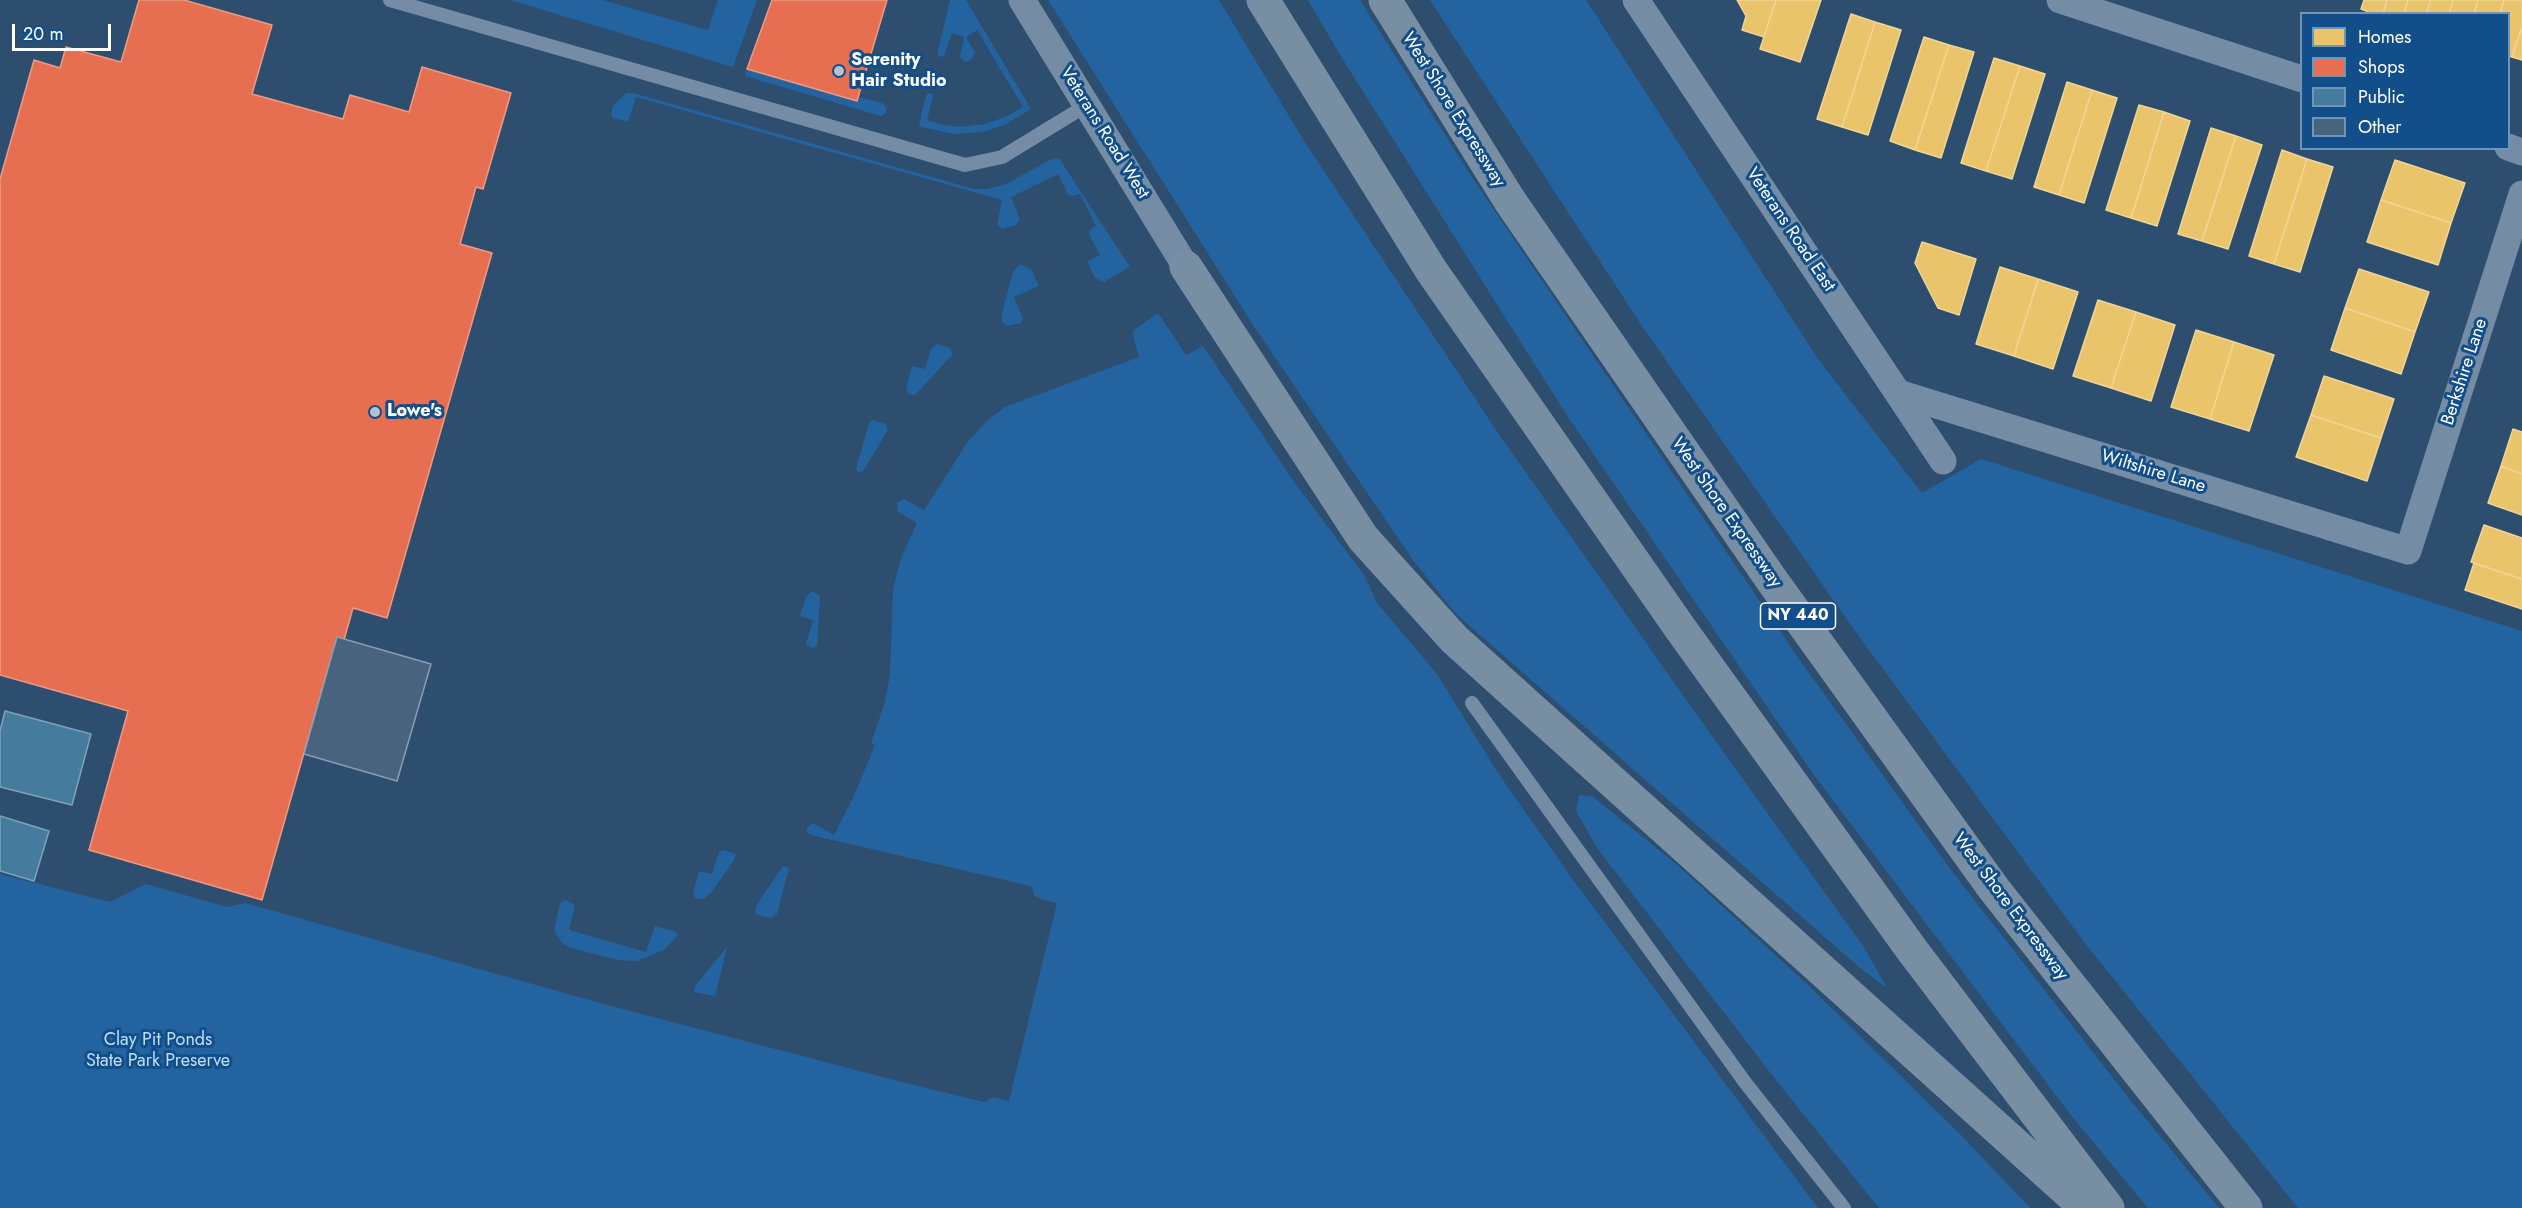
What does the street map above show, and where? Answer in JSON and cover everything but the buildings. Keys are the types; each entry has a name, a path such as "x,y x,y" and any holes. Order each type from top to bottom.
{"highway":[{"path":"1263,0 1431,270 1680,628 1912,950 2109,1208"},
{"name":"West Shore Expressway","path":"1385,0 1510,201 1771,579 1994,889 2246,1208"},
{"path":"1186,267 1363,538 1454,639 2086,1208"}],"street":[{"name":"Veterans Road West","path":"1022,0 1186,267"},
{"name":"Veterans Road East","path":"1636,0 1942,461"},
{"path":"2060,0 2300,79"},
{"name":"Berkshire Lane","path":"2408,551 2522,194"},
{"name":"Wiltshire Lane","path":"1898,393 2408,551"}],"lane":[{"path":"390,0 966,165 1002,158 1087,105"},
{"path":"1472,703 1744,1081 1844,1208"}],"green space":[{"path":"510,0 602,0 708,30 718,0 757,0 733,67"},
{"path":"950,0 966,0 1031,109 1004,125 983,132 954,134 921,127 919,124 928,93 933,97 927,120 943,125 960,127 985,124 1008,116 1023,107 977,30 966,37 975,53 971,60 965,62 960,57 964,37 952,33 944,56 937,55"},
{"path":"1048,0 1219,0 1304,141 1498,433 1865,949 1887,988 1859,967 1456,614 1413,560 1255,328"},
{"path":"1308,0 1360,0 1469,173 1799,659 1954,874 2131,1101 2219,1208 2148,1208 2070,1114 1814,775 1566,414 1342,58"},
{"path":"1430,0 1586,0 1818,359 1922,493 1981,459 2522,631 2522,1208 2298,1208 2084,942 1850,624 1642,326"},
{"path":"747,69 857,101 859,97 882,103 886,107 886,113 881,116 745,76"},
{"path":"626,93 633,93 974,189 1004,185 1050,160 1059,158 1130,267 1104,282 1095,278 1087,262 1100,255 1089,234 1096,226 1080,194 1072,196 1068,194 1058,174 1011,197 1020,219 1016,225 1002,229 997,225 1002,200 636,97 628,122 613,118 611,115 613,106"},
{"path":"1020,264 1031,269 1039,286 1014,297 1023,319 1021,323 1007,326 1002,322 1002,313 1013,272"},
{"name":"Clay Pit Ponds State Park Preserve","path":"1158,313 1186,355 1203,346 1294,482 1364,575 1377,603 1437,674 1498,773 1571,877 1818,1208 0,1208 0,874 110,902 146,884 227,907 245,903 607,1005 898,1081 984,1102 994,1097 1009,1101 1057,903 1035,896 1031,886 811,835 807,832 807,828 813,823 834,835 854,796 875,745 871,743 885,702 890,674 893,589 900,561 917,523 898,512 897,503 904,499 924,510 969,440 989,419 1005,407 1139,357 1133,336 1134,330"},
{"path":"937,344 950,348 953,354 915,395 908,394 906,389 912,366 925,369 931,349"},
{"path":"873,420 885,424 888,430 863,471 858,473 856,469 869,423"},
{"path":"812,591 820,596 817,646 812,648 806,644 813,620 800,616 806,597"},
{"path":"1579,795 1592,796 1675,863 1808,985 1962,1136 2030,1208 1879,1208 1779,1084 1597,848 1576,811"},
{"path":"724,850 736,855 734,860 711,893 704,899 695,898 693,893 699,871 712,874 719,852"},
{"path":"783,866 789,868 777,914 771,918 757,915 756,906"},
{"path":"566,900 575,905 569,930 646,952 655,926 674,931 677,936 664,950 637,961 618,960 571,948 562,943 554,930 560,903"},
{"path":"727,947 715,996 694,992 695,986"}],"place":[{"name":"Serenity Hair Studio","path":"839,71"},
{"name":"Lowe's","path":"375,412"}]}
